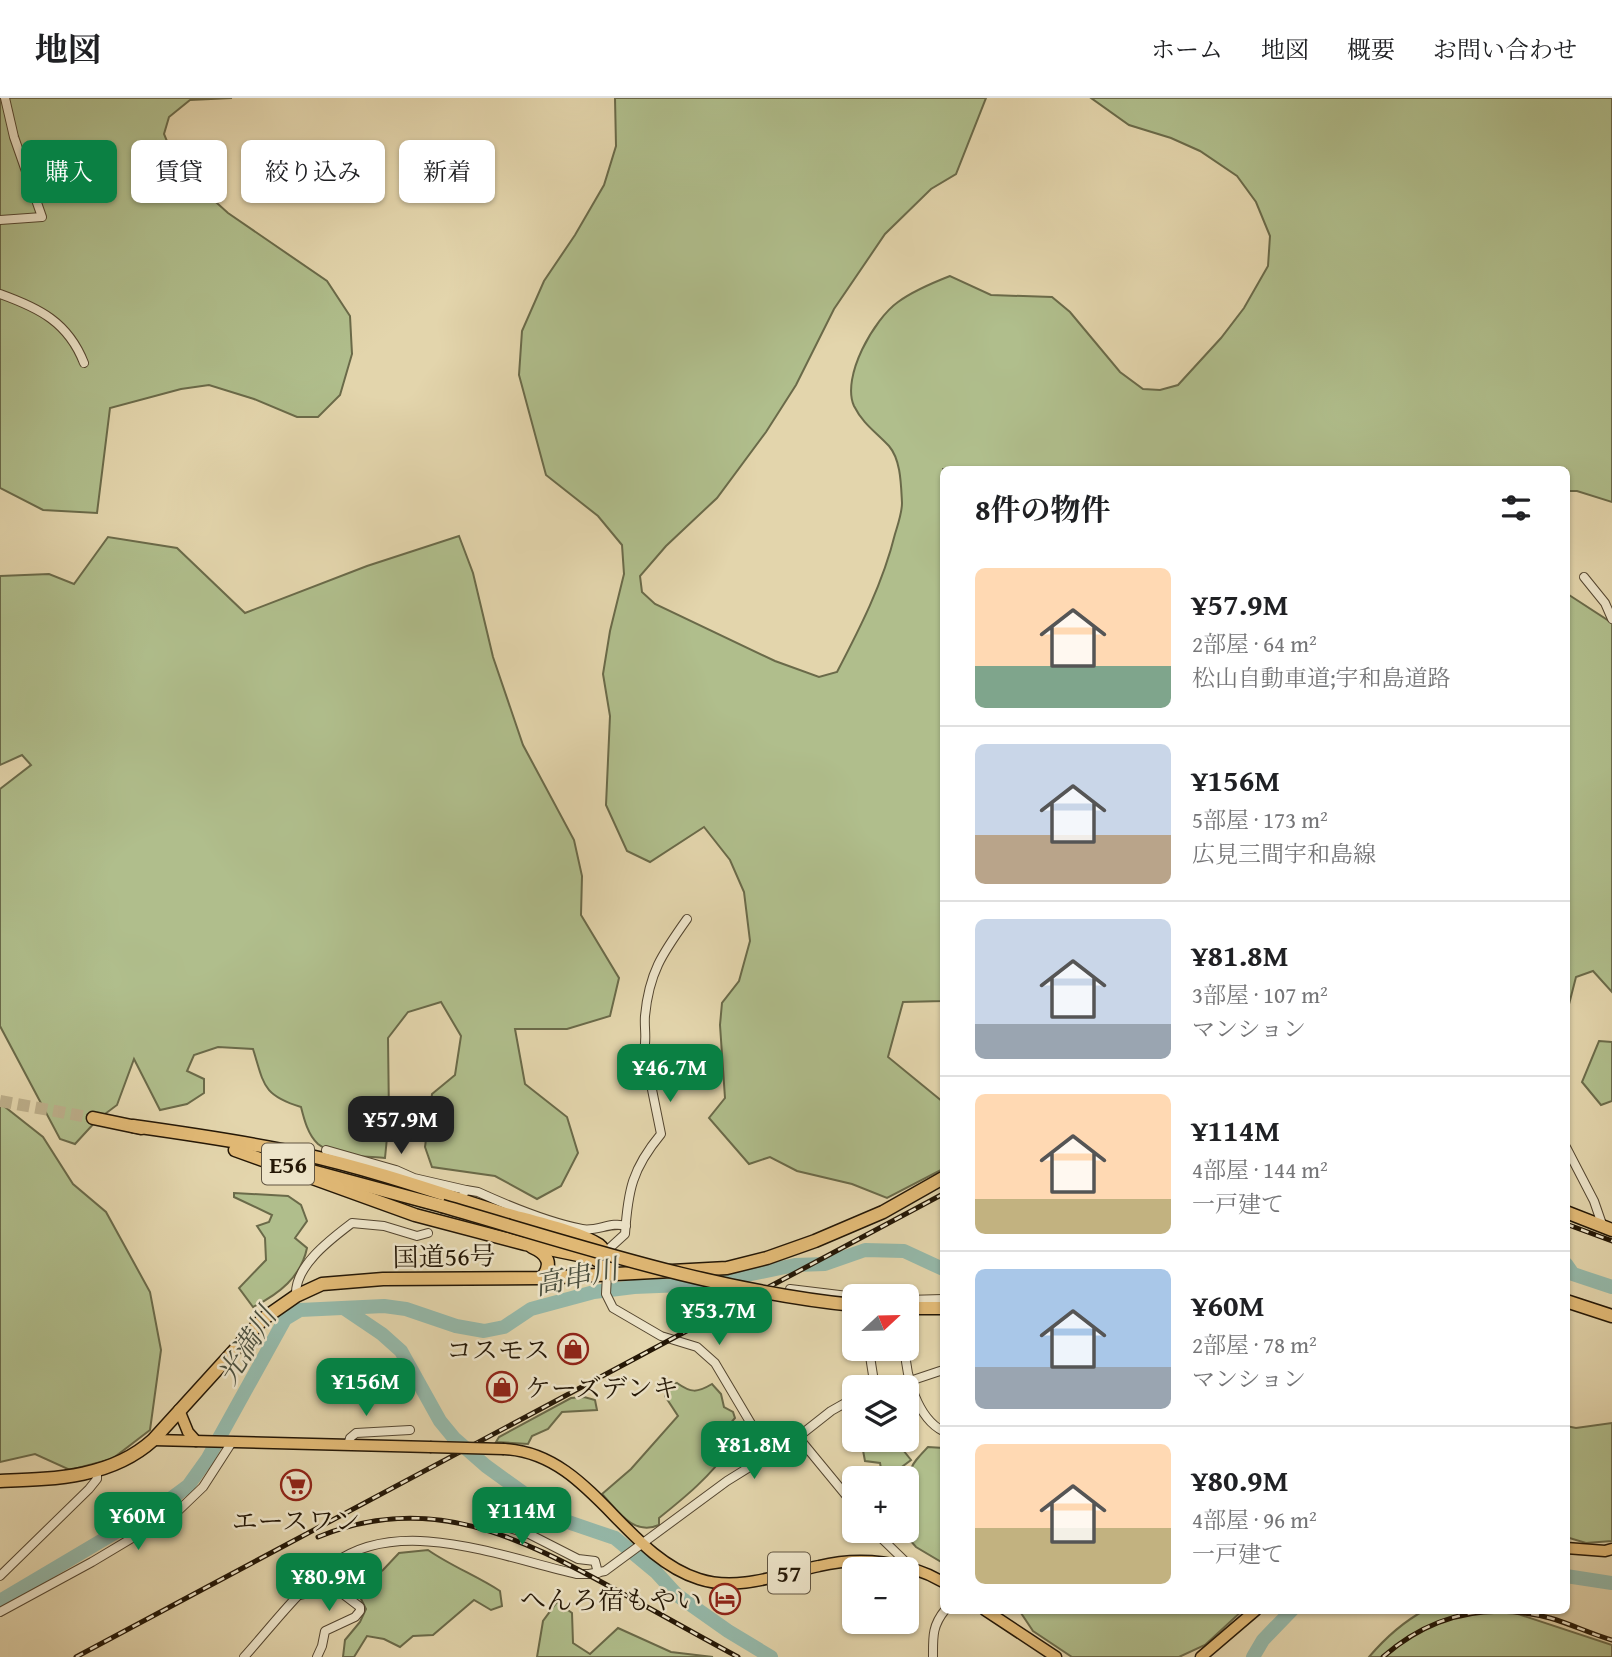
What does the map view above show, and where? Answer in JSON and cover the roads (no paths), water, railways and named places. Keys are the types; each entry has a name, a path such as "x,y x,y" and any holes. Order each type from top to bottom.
{"highway":[{"name":"E56","path":"93,1118 235,1150 442,1206 603,1255 749,1289 842,1303"},
{"path":"133,1126 303,1154 588,1240 601,1246 607,1279"},
{"path":"235,1150 415,1215 525,1244 603,1255"},
{"name":"国道56号","path":"0,1481 53,1479 97,1470 140,1452 263,1319 296,1296 322,1284 542,1278 607,1279 713,1270 767,1258 815,1241 883,1212 940,1180"},
{"path":"1570,1214 1607,1228"},
{"path":"525,1244 541,1251 547,1257 549,1270 542,1278"},
{"path":"1570,1302 1612,1316"},
{"path":"919,1308 940,1308"}],"main road":[{"path":"179,1410 188,1433 201,1441"},
{"name":"57","path":"153,1440 504,1449 536,1455 563,1469 635,1549 710,1582 746,1583 842,1562"},
{"path":"1570,1548 1605,1551 1612,1549"},
{"name":"57","path":"919,1572 940,1581"},
{"path":"991,1614 1056,1657"},
{"path":"1201,1657 1251,1614"}],"street":[{"path":"0,220 42,217 14,136 5,98"},
{"path":"0,294 27,303 53,319 73,340 85,363"},
{"path":"1584,577 1605,603 1612,619"},
{"path":"603,1255 625,1234 631,1181 645,1153 660,1135 644,1050 647,1038 645,1018 653,972 687,919"},
{"path":"326,1150 396,1170 414,1178 465,1192 478,1192 553,1221 586,1230 616,1224 626,1226"},
{"path":"1570,1155 1607,1228"},
{"path":"296,1296 295,1287 315,1254 352,1223 384,1227 417,1236 428,1233"},
{"path":"607,1279 606,1294 613,1308 661,1336 697,1347 715,1363 769,1454"},
{"path":"790,1289 842,1295"},
{"path":"919,1300 940,1299"},
{"path":"919,1378 940,1371"},
{"path":"919,1400 928,1417 940,1428"},
{"path":"244,1657 319,1575 344,1556 368,1547 408,1539 468,1549 577,1574 598,1573 727,1481 798,1437 842,1405"},
{"path":"348,1445 350,1438 356,1433 410,1430"},
{"path":"798,1437 842,1490"},
{"path":"0,1612 92,1562 179,1510 202,1487 230,1442"},
{"path":"0,1576 89,1489 97,1479 97,1470"},
{"path":"479,1496 499,1502 493,1523 529,1534 578,1559 595,1561 598,1573"},
{"path":"886,1543 901,1557"},
{"path":"299,1595 335,1588 359,1607 360,1611 355,1617 325,1631 317,1657"},
{"path":"933,1657 933,1631 935,1622 942,1614"}],"waterway":[{"name":"高串川","path":"0,1601 165,1503 188,1486 208,1458 285,1319 300,1310 384,1306 406,1309 456,1326 484,1331 504,1327 531,1309 594,1292 722,1280 795,1265 825,1264 865,1250 904,1251 940,1268"},
{"name":"高串川","path":"1570,1270 1573,1274 1612,1287"},
{"name":"光満川","path":"345,1309 382,1334 401,1351 440,1421 454,1438 486,1466 568,1522 615,1538 656,1572 677,1595 771,1657"},
{"name":"光満川","path":"1570,1577 1612,1583"},
{"name":"光満川","path":"1253,1657 1263,1640 1288,1614"}],"tunnel":[{"path":"0,1101 93,1118"}],"railway":[{"path":"76,1657 940,1196"},
{"path":"1570,1225 1612,1241"},
{"path":"318,1537 359,1524 398,1518 473,1526 545,1553 738,1657"},
{"path":"1383,1657 1421,1631 1468,1614"},
{"path":"1532,1614 1612,1640"}],"place":[{"name":"コスモス","path":"573,1349"},
{"name":"ケーズデンキ","path":"502,1387"},
{"name":"エースワン","path":"296,1485"},
{"name":"へんろ宿もやい","path":"725,1599"}]}
